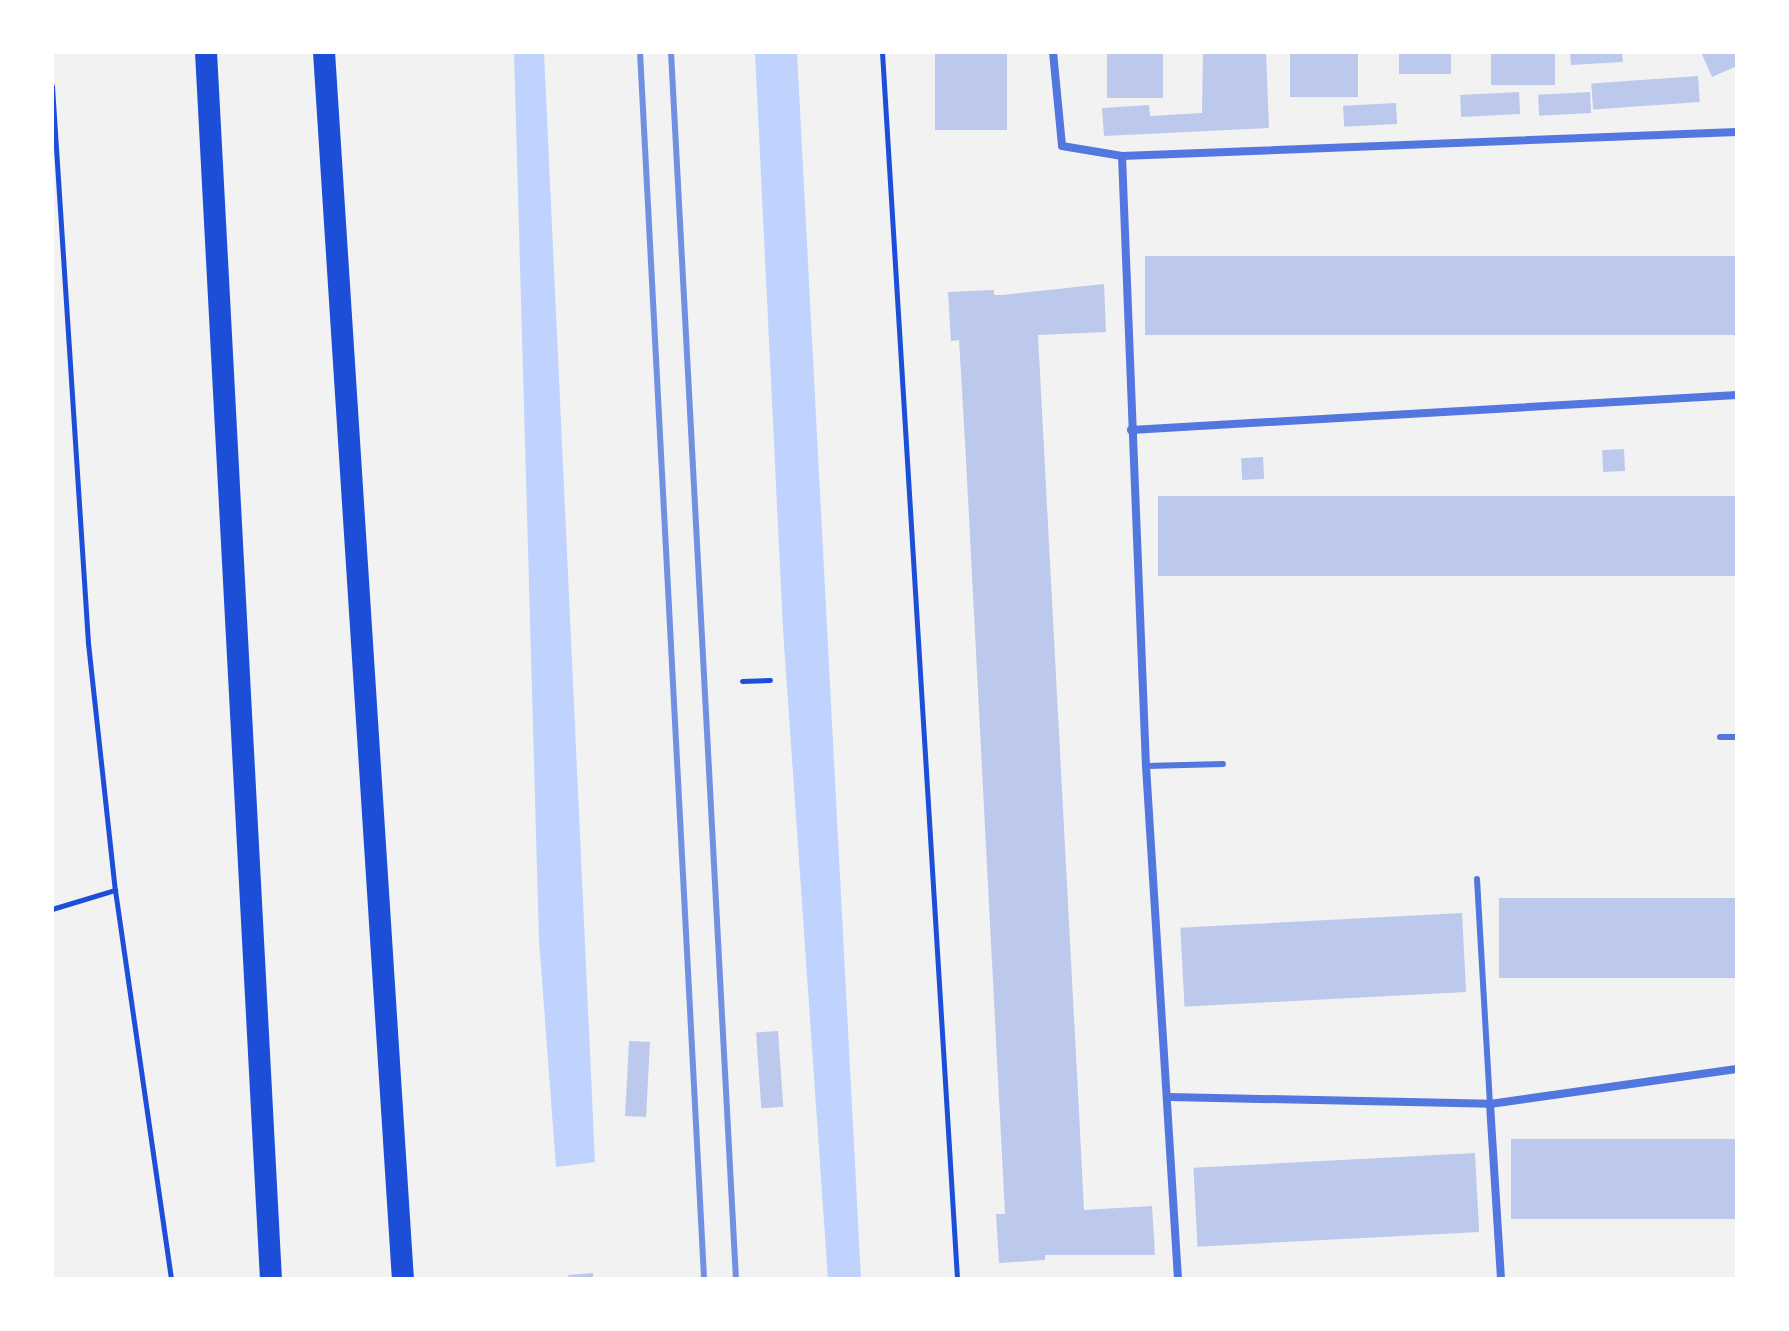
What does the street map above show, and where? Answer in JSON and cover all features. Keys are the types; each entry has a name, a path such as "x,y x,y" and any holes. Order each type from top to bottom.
{"highway":[{"path":"206,52 271,1279"},
{"path":"324,52 403,1279"}],"street":[{"path":"1053,52 1062,146 1122,156 1737,132"},
{"path":"1122,156 1146,766 1178,1279"},
{"path":"1131,430 1737,395"},
{"path":"1169,1097 1490,1104 1737,1069"},
{"path":"1490,1104 1501,1279"}],"lane":[{"path":"1720,737 1737,737"},
{"path":"1146,766 1223,764"},
{"path":"1477,879 1490,1104"}],"path":[{"path":"882,52 957,1279"},
{"path":"52,86 88,643 115,890 171,1279"},
{"path":"742,681 770,680"},
{"path":"52,909 115,890"}],"water":[{"path":"514,52 544,52 595,1162 556,1167 539,940"},
{"path":"755,52 797,52 861,1279 828,1279 783,629"}],"building":[{"path":"935,52 1007,52 1007,130 935,130"},
{"path":"1107,52 1163,52 1163,98 1107,98"},
{"path":"1203,52 1266,52 1269,128 1104,136 1102,108 1149,105 1150,116 1202,113"},
{"path":"1290,52 1358,52 1358,97 1290,97"},
{"path":"1399,52 1451,52 1451,74 1399,74"},
{"path":"1491,52 1555,52 1555,85 1491,85"},
{"path":"1570,52 1622,52 1623,62 1571,65"},
{"path":"1701,52 1735,52 1737,66 1712,77"},
{"path":"1698,76 1700,102 1593,109 1591,83"},
{"path":"1519,92 1520,114 1461,117 1460,95"},
{"path":"1590,92 1591,113 1539,116 1538,95"},
{"path":"1396,103 1397,124 1344,127 1343,106"},
{"path":"1145,256 1737,256 1737,335 1145,335"},
{"path":"1104,284 1106,332 1038,335 1084,1210 1152,1206 1155,1255 1045,1255 1045,1260 999,1263 996,1214 1005,1214 966,459 959,340 951,341 948,292 994,290 994,295 1001,295"},
{"path":"1624,449 1625,471 1603,472 1602,450"},
{"path":"1263,457 1264,479 1242,480 1241,458"},
{"path":"1158,496 1737,496 1737,576 1158,576"},
{"path":"1499,898 1737,898 1737,978 1499,978"},
{"path":"1462,913 1466,992 1185,1007 1180,928"},
{"path":"778,1031 783,1107 761,1108 756,1033"},
{"path":"629,1041 650,1042 646,1117 625,1116"},
{"path":"1511,1139 1737,1139 1737,1219 1511,1219"},
{"path":"1475,1153 1479,1232 1198,1247 1193,1168"},
{"path":"593,1273 593,1279 569,1279 568,1275"}],"railway":[{"path":"640,52 704,1279"},
{"path":"671,52 736,1279"}]}
